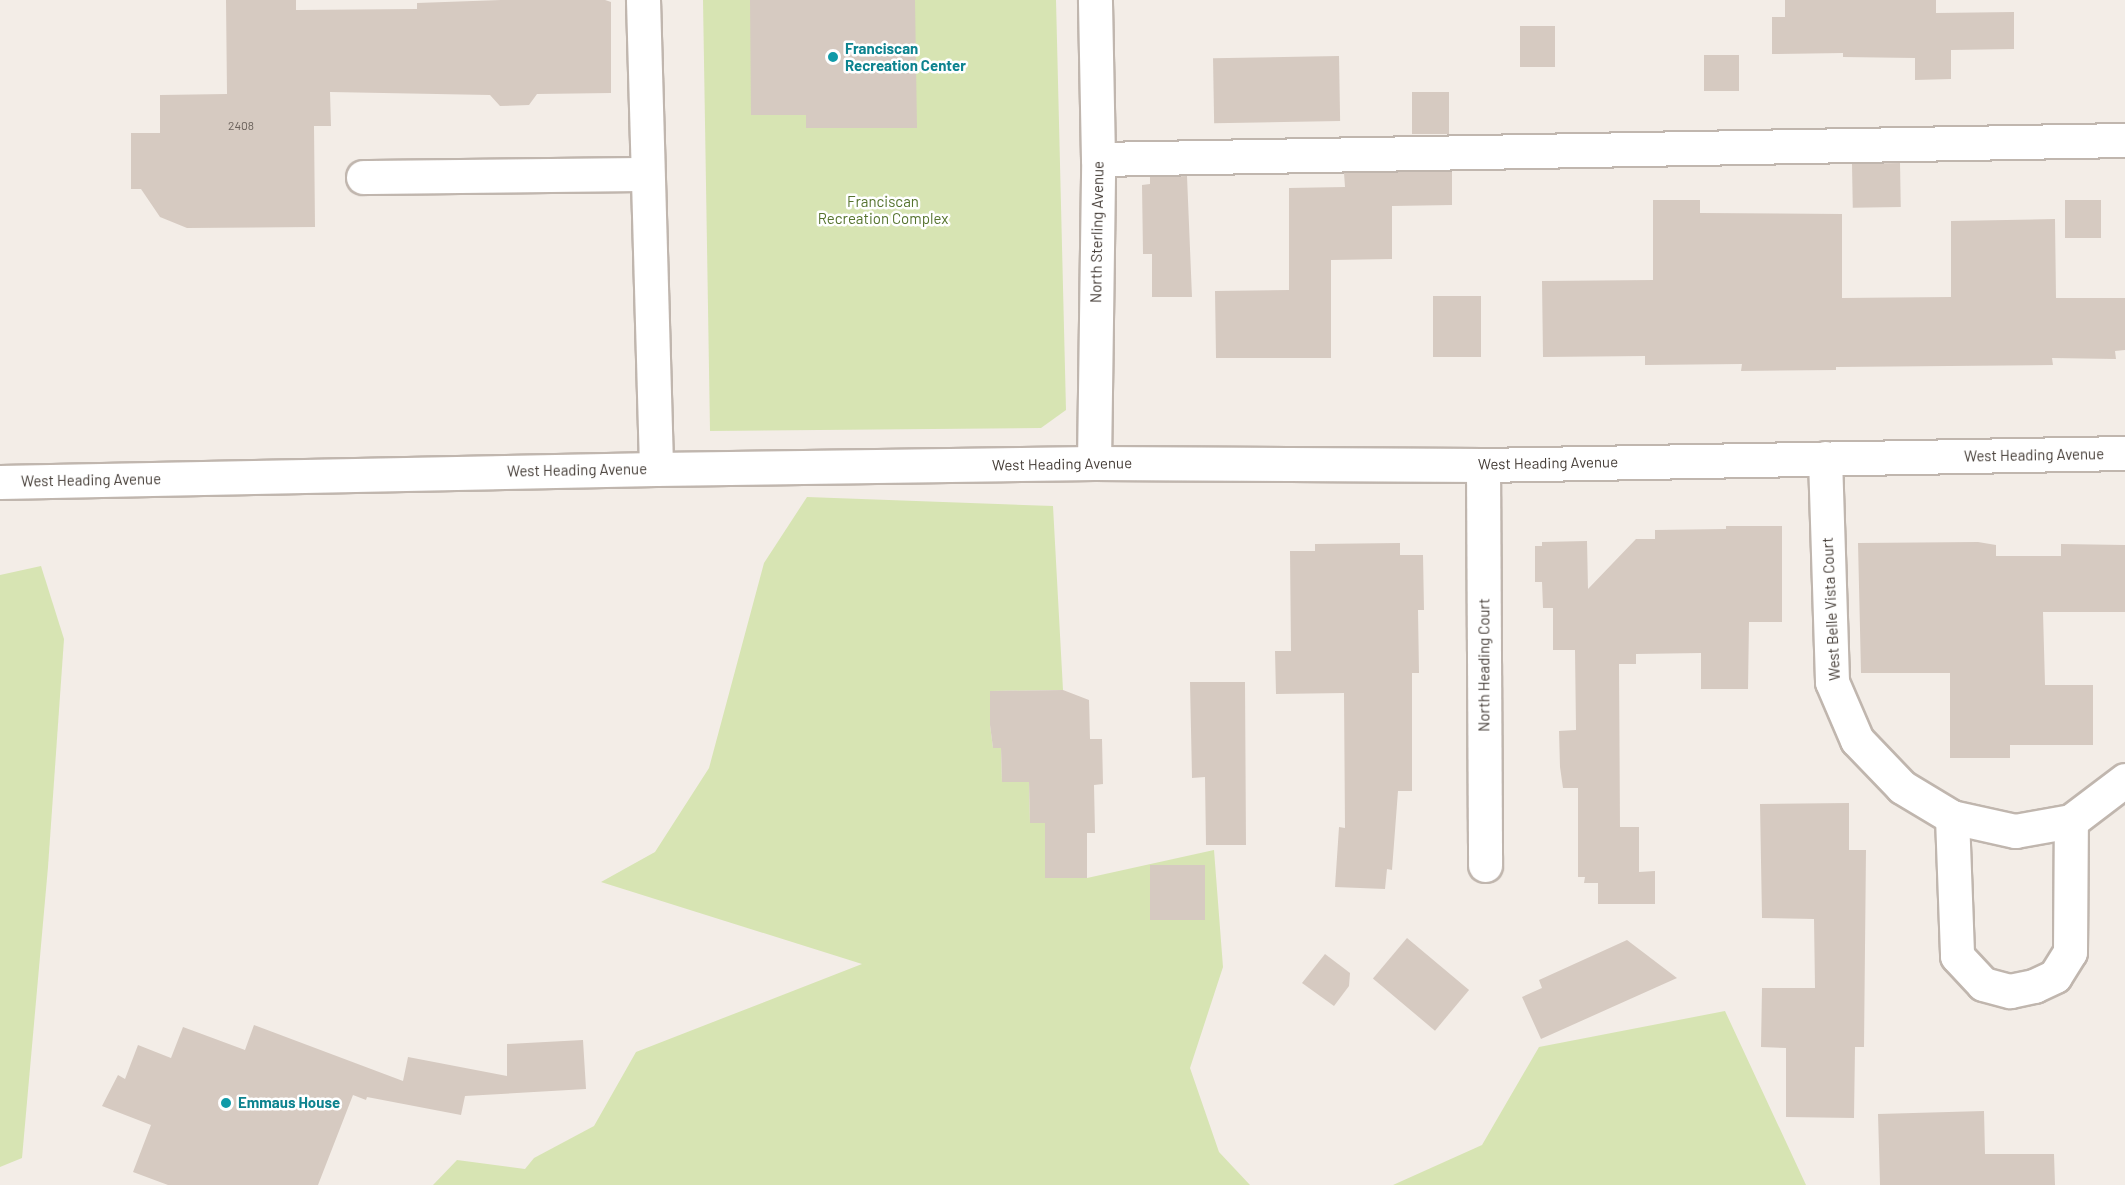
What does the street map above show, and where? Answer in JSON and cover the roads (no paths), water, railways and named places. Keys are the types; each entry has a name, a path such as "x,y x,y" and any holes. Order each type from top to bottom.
{"street":[{"path":"643,0 656,469"},
{"name":"North Sterling Avenue","path":"1095,0 1098,159 1095,463"},
{"path":"1098,159 2125,140"},
{"path":"363,177 647,174"},
{"name":"West Heading Avenue","path":"0,482 1095,463 1483,465 2125,453"},
{"name":"West Belle Vista Court","path":"1825,458 1832,681 1857,740 1902,787 1952,817 2015,831 2072,821 2125,780"},
{"name":"North Heading Court","path":"1483,465 1485,865"},
{"path":"1952,817 1957,956 1983,984 2010,991 2034,986 2055,976 2070,952 2072,821"}],"place":[{"name":"Franciscan Recreation Center","path":"833,57"},
{"name":"Emmaus House","path":"226,1103"}],"park label":[{"name":"Franciscan Recreation Complex","path":"883,210"}]}
